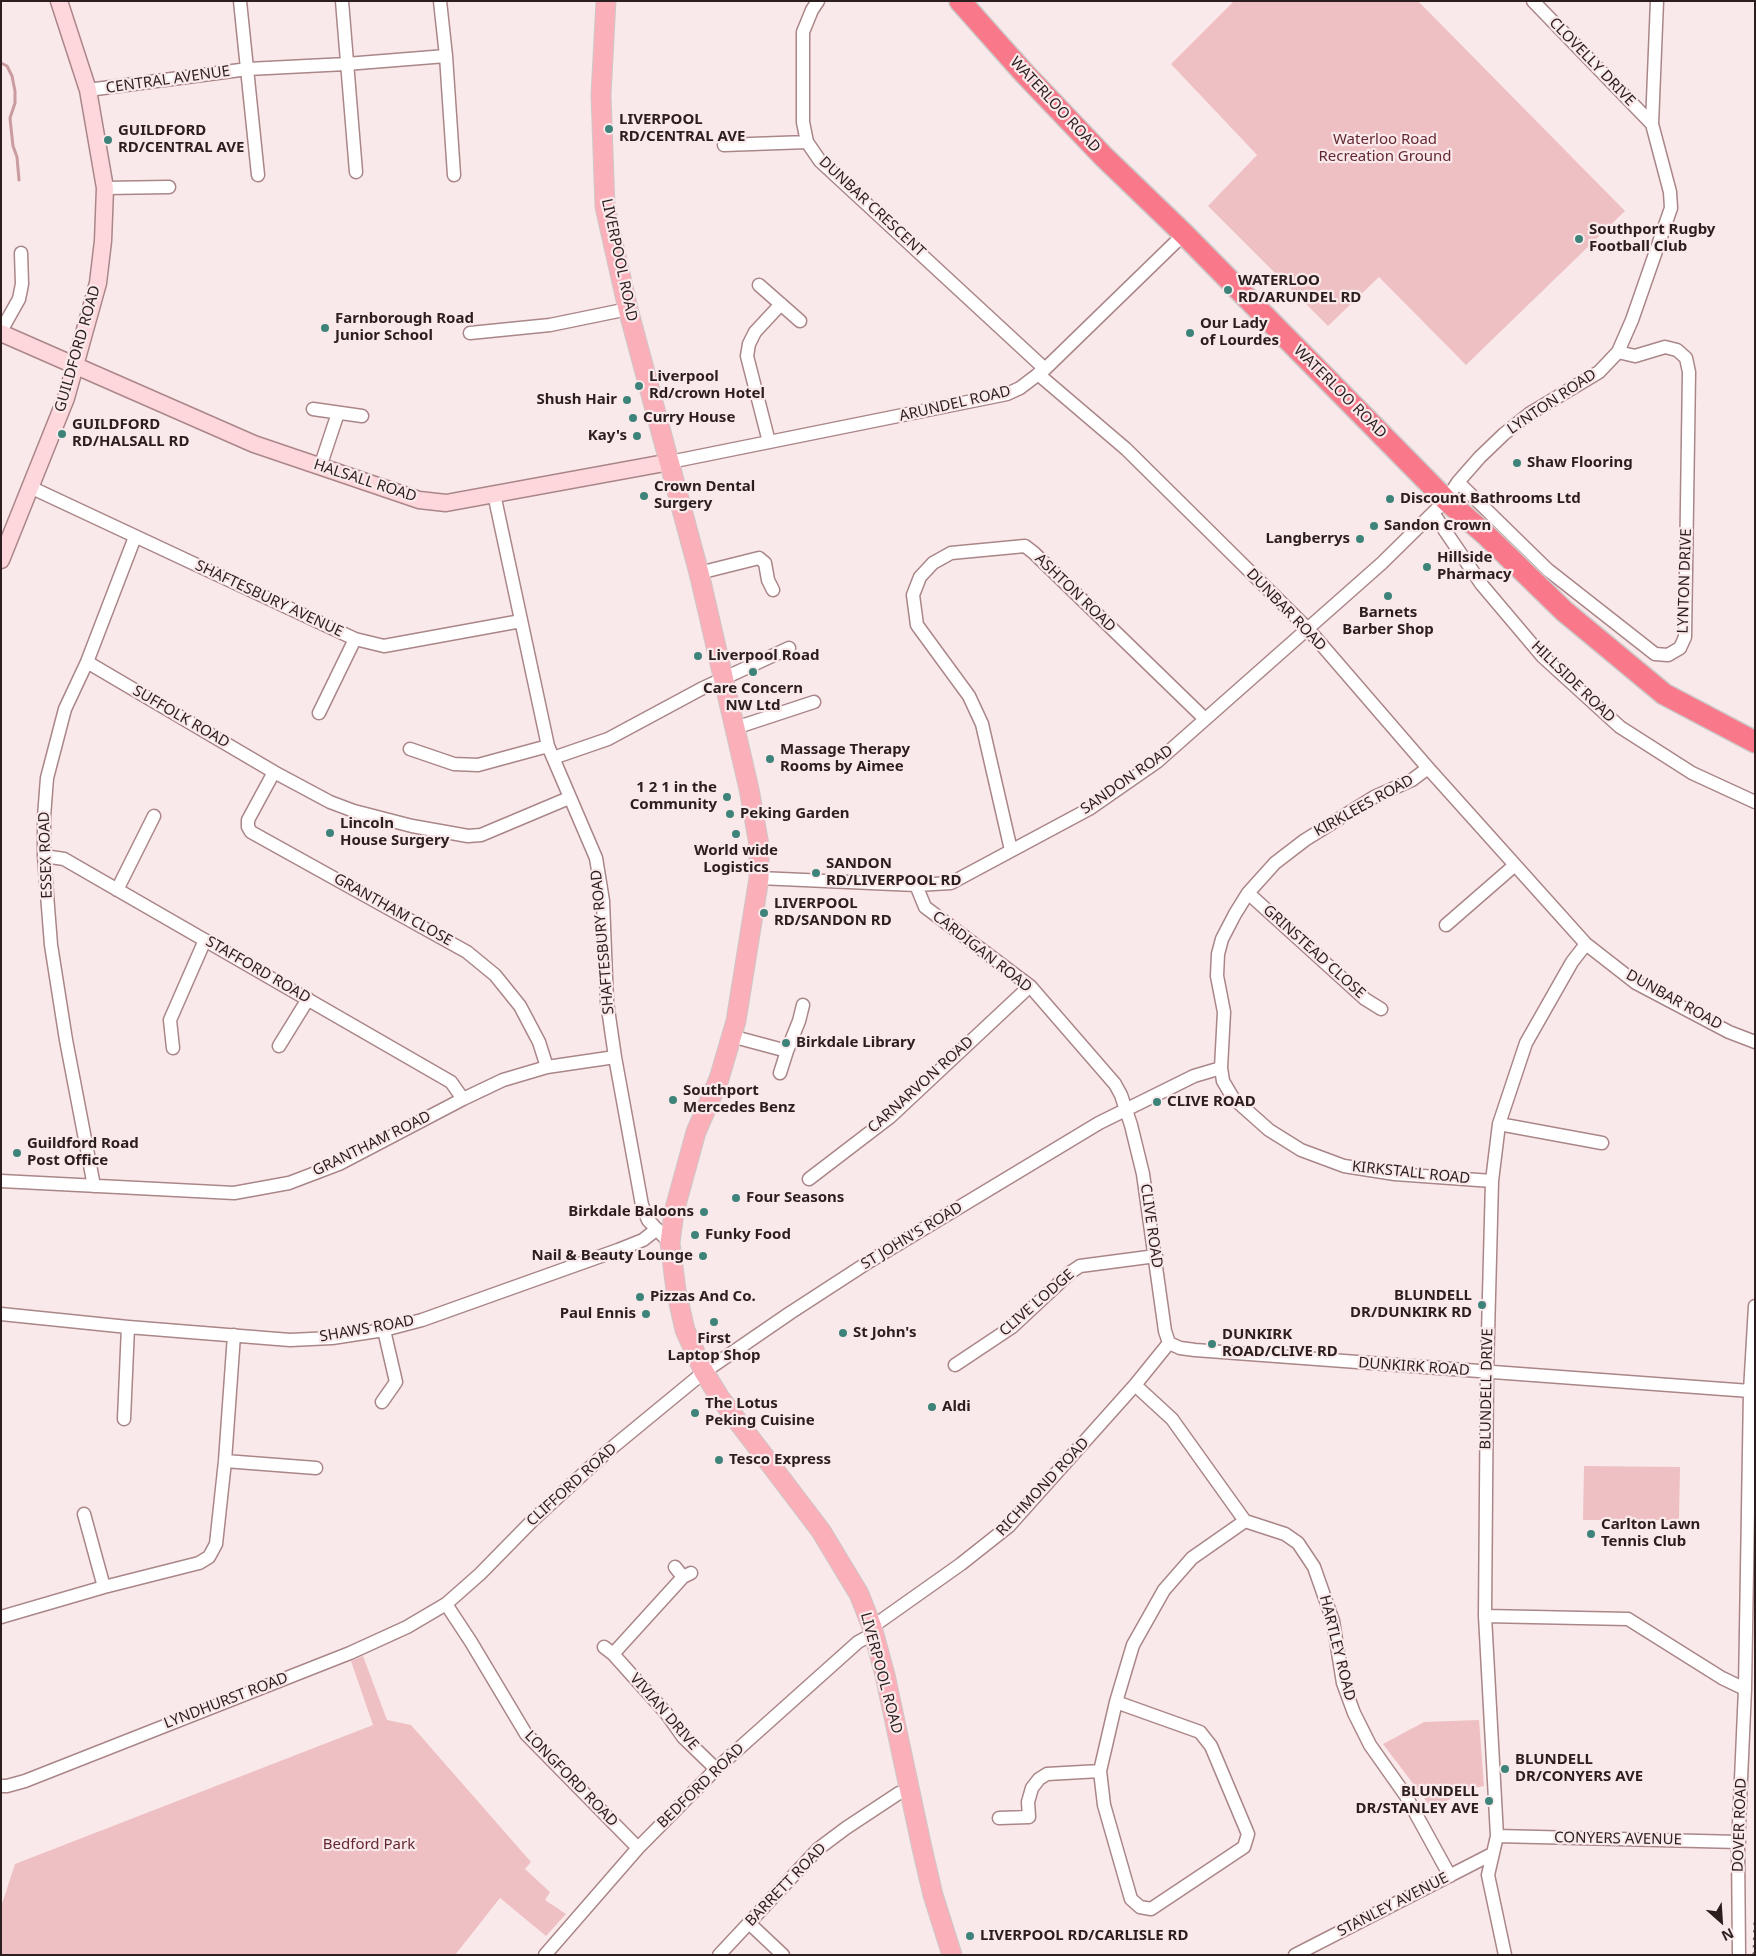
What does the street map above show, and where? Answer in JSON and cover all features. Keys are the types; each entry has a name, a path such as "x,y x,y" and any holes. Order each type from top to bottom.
{"highway":[{"name":"WATERLOO ROAD","path":"960,1 1024,73 1103,156 1184,234 1440,506 1485,534 1564,611 1664,694 1755,742"}],"main road":[{"name":"LIVERPOOL ROAD","path":"606,1 601,95 605,207 628,308 699,573 756,820 759,845 759,878 736,1021 719,1079 694,1136 674,1212 670,1243 676,1290 685,1330 704,1372 720,1398 821,1531 859,1594 885,1675 933,1895 952,1955"}],"street":[{"name":"GUILDFORD ROAD","path":"1,560 66,398 98,283 103,241 105,188 88,90 59,1"},
{"name":"CENTRAL AVENUE","path":"240,1 258,175"},
{"path":"342,1 356,172"},
{"path":"440,1 446,56 454,175"},
{"name":"DUNBAR CRESCENT","path":"818,1 803,32 803,122 808,142 820,161 1042,371"},
{"name":"CLOVELLY DRIVE","path":"1533,1 1652,124"},
{"name":"LYNTON ROAD","path":"1440,506 1480,457 1504,434 1529,414 1599,372 1618,352 1632,320 1671,208 1670,192 1652,124 1657,1"},
{"name":"CENTRAL AVENUE","path":"88,90 248,69 446,56"},
{"path":"724,145 808,142"},
{"path":"105,188 169,187"},
{"name":"ARUNDEL ROAD","path":"670,462 1006,394 1020,388 1042,371 1184,234"},
{"path":"1,332 20,298 22,284 21,254"},
{"path":"759,285 800,321"},
{"path":"769,442 747,356 749,344 755,332 781,304"},
{"path":"470,333 550,325 628,308"},
{"name":"HALSALL ROAD","path":"1,332 254,444 419,500 446,503 670,462"},
{"name":"LYNTON DRIVE","path":"1458,482 1548,570 1656,654 1668,655 1680,648 1685,637 1689,372 1686,358 1677,350 1666,347 1635,356 1618,352"},
{"name":"DUNBAR ROAD","path":"1042,371 1126,449 1308,629 1428,768 1586,944 1636,983 1729,1032 1755,1042"},
{"path":"313,410 362,416"},
{"path":"320,467 338,413"},
{"name":"SHAFTESBURY AVENUE","path":"30,487 355,639 384,646 521,620"},
{"name":"SHAFTESBURY ROAD","path":"494,494 548,746 596,858 603,901 608,1002 615,1057 642,1205 648,1220 670,1243"},
{"name":"SANDON ROAD","path":"759,878 916,885 951,883 1089,810 1158,761 1308,629 1440,506"},
{"name":"HILLSIDE ROAD","path":"1440,506 1482,585 1542,656 1620,727 1692,773 1755,802"},
{"name":"ESSEX ROAD","path":"94,1186 66,1040 51,945 44,856 44,817 47,778 65,709 87,662 136,537"},
{"name":"ASHTON ROAD","path":"1011,850 982,724 969,696 917,625 913,595 920,577 933,563 951,553 1025,546 1205,719"},
{"path":"699,573 759,558 764,562 768,580 773,590"},
{"path":"319,713 355,639"},
{"path":"553,758 608,739 723,678 789,648"},
{"name":"SUFFOLK ROAD","path":"87,662 274,772 330,802 354,811 412,826 468,836 480,835 570,798"},
{"path":"735,728 814,702"},
{"path":"410,749 454,764 478,765 548,746"},
{"name":"KIRKLEES ROAD","path":"1221,1068 1224,1012 1218,976 1218,954 1222,939 1234,914 1248,893 1275,863 1305,840 1374,797 1412,780 1428,768"},
{"name":"GRANTHAM CLOSE","path":"274,772 248,820 248,827 251,832 467,952 495,976 520,1006 539,1042 547,1067"},
{"path":"117,890 154,816"},
{"name":"STAFFORD ROAD","path":"44,856 64,859 451,1082 462,1099"},
{"path":"1446,925 1515,865"},
{"name":"CARDIGAN ROAD","path":"916,885 925,907 1030,986 1115,1084 1126,1110"},
{"name":"GRINSTEAD CLOSE","path":"1248,893 1365,999 1381,1009"},
{"path":"173,1048 170,1020 206,940"},
{"name":"BLUNDELL DRIVE","path":"1505,1955 1488,1875 1497,1836 1484,1616 1492,1181 1499,1124 1526,1043 1572,962 1586,944"},
{"name":"CARNARVON ROAD","path":"809,1179 890,1117 1030,986"},
{"path":"279,1046 308,999"},
{"path":"780,1073 799,1021 802,1004"},
{"path":"731,1036 787,1051"},
{"name":"GRANTHAM ROAD","path":"1,1181 234,1193 289,1182 339,1164 462,1099 503,1080 547,1067 615,1057"},
{"path":"1126,1110 1194,1076 1221,1068"},
{"name":"KIRKSTALL ROAD","path":"1221,1068 1223,1081 1233,1098 1270,1130 1302,1150 1344,1166 1395,1174 1492,1181"},
{"name":"CLIVE ROAD","path":"1126,1110 1143,1174 1165,1331 1169,1343"},
{"name":"ST JOHN'S ROAD","path":"704,1372 870,1261 1099,1123 1126,1110"},
{"path":"1499,1124 1602,1143"},
{"name":"SHAWS ROAD","path":"1,1314 128,1327 290,1340 332,1338 384,1330 422,1320 618,1250 643,1240 656,1229"},
{"name":"CLIVE LODGE","path":"955,1365 1012,1328 1071,1272 1080,1266 1156,1256"},
{"name":"DOVER ROAD","path":"1739,1955 1739,1842 1745,1689 1750,1391 1755,1306"},
{"path":"124,1419 128,1327"},
{"path":"382,1402 396,1382 384,1330"},
{"path":"1,1617 104,1587 199,1563 209,1557 216,1544 225,1461 234,1335"},
{"name":"DUNKIRK ROAD","path":"1169,1343 1180,1348 1750,1391"},
{"name":"RICHMOND ROAD","path":"872,1631 1009,1526 1135,1386 1169,1343"},
{"name":"CLIFFORD ROAD","path":"446,1604 480,1574 534,1519 601,1458 704,1372"},
{"path":"1116,1702 1200,1732 1211,1746 1248,1834 1244,1847 1151,1909 1140,1907 1131,1899 1104,1805 1100,1772 1116,1702 1133,1644 1164,1590 1192,1558 1245,1522 1172,1419 1135,1386"},
{"path":"225,1461 316,1468"},
{"path":"84,1514 104,1587"},
{"name":"HARTLEY ROAD","path":"1245,1522 1292,1538 1298,1543 1314,1566 1333,1621 1343,1683 1354,1713 1370,1745 1406,1796 1450,1876"},
{"name":"VIVIAN DRIVE","path":"675,1567 687,1575 609,1651 666,1713 683,1737 716,1768"},
{"name":"LYNDHURST ROAD","path":"1,1786 25,1781 350,1653 407,1627 446,1604"},
{"name":"LONGFORD ROAD","path":"446,1604 526,1734 638,1848"},
{"path":"1484,1616 1628,1619 1722,1678 1745,1689"},
{"name":"BEDFORD ROAD","path":"545,1955 638,1848 716,1768 872,1631"},
{"path":"999,1818 1029,1817 1028,1802 1032,1788 1039,1779 1047,1774 1100,1772"},
{"name":"BARRETT ROAD","path":"719,1955 818,1849 899,1793 910,1790"},
{"name":"CONYERS AVENUE","path":"1497,1836 1739,1842"},
{"name":"STANLEY AVENUE","path":"1295,1955 1492,1854"},
{"path":"749,1923 783,1955"}],"green space":[{"name":"Waterloo Road Recreation Ground","path":"1234,1 1418,1 1625,211 1466,365 1379,277 1328,326 1208,206 1257,155 1171,64"},
{"path":"1584,1466 1680,1467 1679,1520 1583,1520"},
{"name":"Bedford Park","path":"363,1656 387,1720 411,1725 531,1862 525,1869 550,1892 545,1900 566,1914 546,1936 500,1898 455,1955 1,1955 1,1907 15,1864 373,1725 351,1661"},
{"path":"1479,1720 1484,1786 1464,1790 1433,1810 1383,1744 1424,1722"}],"waterway":[{"path":"1,63 7,66 12,76 15,91 15,103 10,118 19,180"}],"railway":[{"path":"1754,1955 1755,1919"}],"place":[{"name":"LIVERPOOL RD/CENTRAL AVE","path":"609,129"},
{"name":"GUILDFORD RD/CENTRAL AVE","path":"108,140"},
{"name":"Southport Rugby Football Club","path":"1579,239"},
{"name":"WATERLOO RD/ARUNDEL RD","path":"1228,290"},
{"name":"Farnborough Road Junior School","path":"325,328"},
{"name":"Our Lady of Lourdes","path":"1190,333"},
{"name":"Liverpool Rd/crown Hotel","path":"639,386"},
{"name":"Shush Hair","path":"627,400"},
{"name":"Curry House","path":"633,418"},
{"name":"GUILDFORD RD/HALSALL RD","path":"62,434"},
{"name":"Kay's","path":"637,436"},
{"name":"Shaw Flooring","path":"1517,463"},
{"name":"Crown Dental Surgery","path":"644,496"},
{"name":"Discount Bathrooms Ltd","path":"1390,499"},
{"name":"Sandon Crown","path":"1374,526"},
{"name":"Langberrys","path":"1360,539"},
{"name":"Hillside Pharmacy","path":"1427,567"},
{"name":"Barnets Barber Shop","path":"1388,596"},
{"name":"Liverpool Road","path":"698,656"},
{"name":"Care Concern NW Ltd","path":"753,672"},
{"name":"Massage Therapy Rooms by Aimee","path":"770,759"},
{"name":"1 2 1 in the Community","path":"727,797"},
{"name":"Peking Garden","path":"730,814"},
{"name":"Lincoln House Surgery","path":"330,833"},
{"name":"World wide Logistics","path":"736,834"},
{"name":"SANDON RD/LIVERPOOL RD","path":"816,873"},
{"name":"LIVERPOOL RD/SANDON RD","path":"764,913"},
{"name":"Birkdale Library","path":"786,1043"},
{"name":"Southport Mercedes Benz","path":"673,1100"},
{"name":"CLIVE ROAD","path":"1157,1102"},
{"name":"Guildford Road Post Office","path":"17,1153"},
{"name":"Four Seasons","path":"736,1198"},
{"name":"Birkdale Baloons","path":"704,1212"},
{"name":"Funky Food","path":"695,1235"},
{"name":"Nail & Beauty Lounge","path":"703,1256"},
{"name":"Pizzas And Co.","path":"640,1297"},
{"name":"BLUNDELL DR/DUNKIRK RD","path":"1482,1305"},
{"name":"Paul Ennis","path":"646,1314"},
{"name":"First Laptop Shop","path":"714,1322"},
{"name":"St John's","path":"843,1333"},
{"name":"DUNKIRK ROAD/CLIVE RD","path":"1212,1344"},
{"name":"Aldi","path":"932,1407"},
{"name":"The Lotus Peking Cuisine","path":"695,1413"},
{"name":"Tesco Express","path":"719,1460"},
{"name":"Carlton Lawn Tennis Club","path":"1591,1534"},
{"name":"BLUNDELL DR/CONYERS AVE","path":"1505,1769"},
{"name":"BLUNDELL DR/STANLEY AVE","path":"1489,1801"},
{"name":"LIVERPOOL RD/CARLISLE RD","path":"970,1936"}]}
